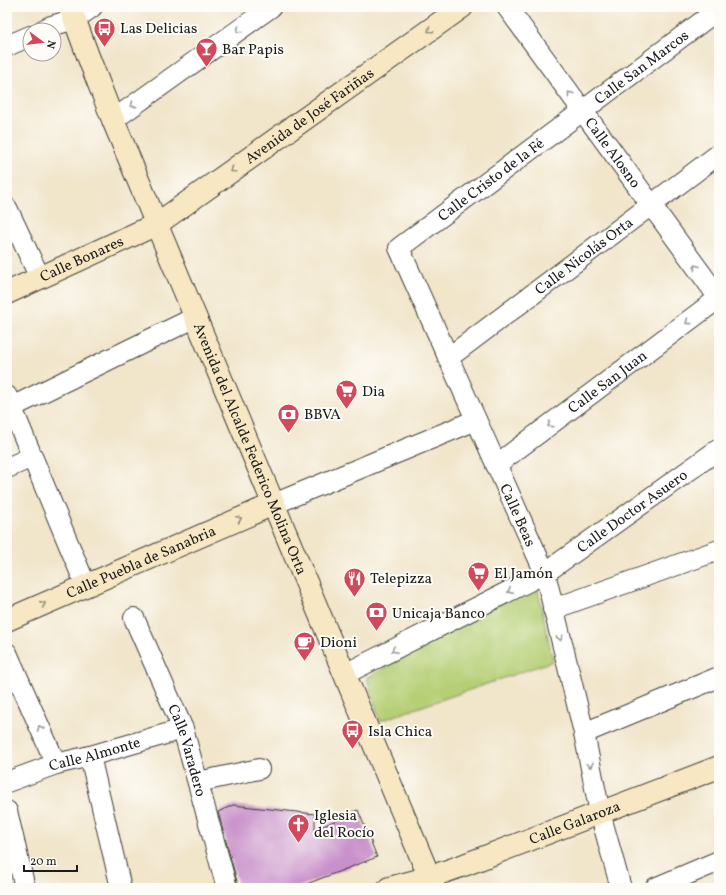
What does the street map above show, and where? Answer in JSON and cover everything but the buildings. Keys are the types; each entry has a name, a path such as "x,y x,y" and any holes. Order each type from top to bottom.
{"street":[{"path":"113,120 271,7"},
{"name":"Avenida de José Fariñas","path":"157,224 462,7"},
{"name":"Calle Alosno","path":"507,7 719,298"},
{"name":"Calle San Marcos","path":"582,110 719,9"},
{"path":"57,22 76,10"},
{"name":"Avenida del Alcalde Federico Molina Orta","path":"76,10 88,56 113,120 432,884"},
{"path":"7,46 22,39"},
{"name":"Calle Cristo de la Fé","path":"398,248 582,110"},
{"name":"Calle Nicolás Orta","path":"448,358 719,154"},
{"path":"7,208 40,278"},
{"name":"Calle Bonares","path":"7,294 157,224"},
{"name":"Calle Beas","path":"398,248 545,573 584,732 600,813 622,888"},
{"name":"Calle San Juan","path":"496,465 719,298"},
{"path":"86,586 9,402 196,317"},
{"path":"274,504 476,420"},
{"name":"Calle Doctor Asuero","path":"345,674 545,573 719,449"},
{"path":"7,468 32,457"},
{"name":"Calle Puebla de Sanabria","path":"7,620 274,504"},
{"path":"553,609 718,555"},
{"name":"Calle Varadero","path":"134,618 183,729 227,888"},
{"path":"7,653 56,764"},
{"path":"584,732 719,678"},
{"name":"Calle Almonte","path":"7,782 56,764 90,756 183,729"},
{"path":"90,756 121,888"},
{"name":"Calle Galaroza","path":"389,888 432,884 474,862 719,767"},
{"path":"198,782 258,769"},
{"path":"7,811 25,888"},
{"path":"655,888 719,861"}],"green space":[{"path":"536,582 553,661 380,721 367,678"}],"place":[{"name":"Las Delicias","path":"104,48"},
{"name":"Bar Papis","path":"207,68"},
{"name":"Dia","path":"347,410"},
{"name":"BBVA","path":"288,434"},
{"name":"El Jamón","path":"478,592"},
{"name":"Telepizza","path":"355,598"},
{"name":"Unicaja Banco","path":"376,632"},
{"name":"Dioni","path":"304,662"},
{"name":"Isla Chica","path":"353,750"},
{"name":"Iglesia del Rocío","path":"298,844"}]}
